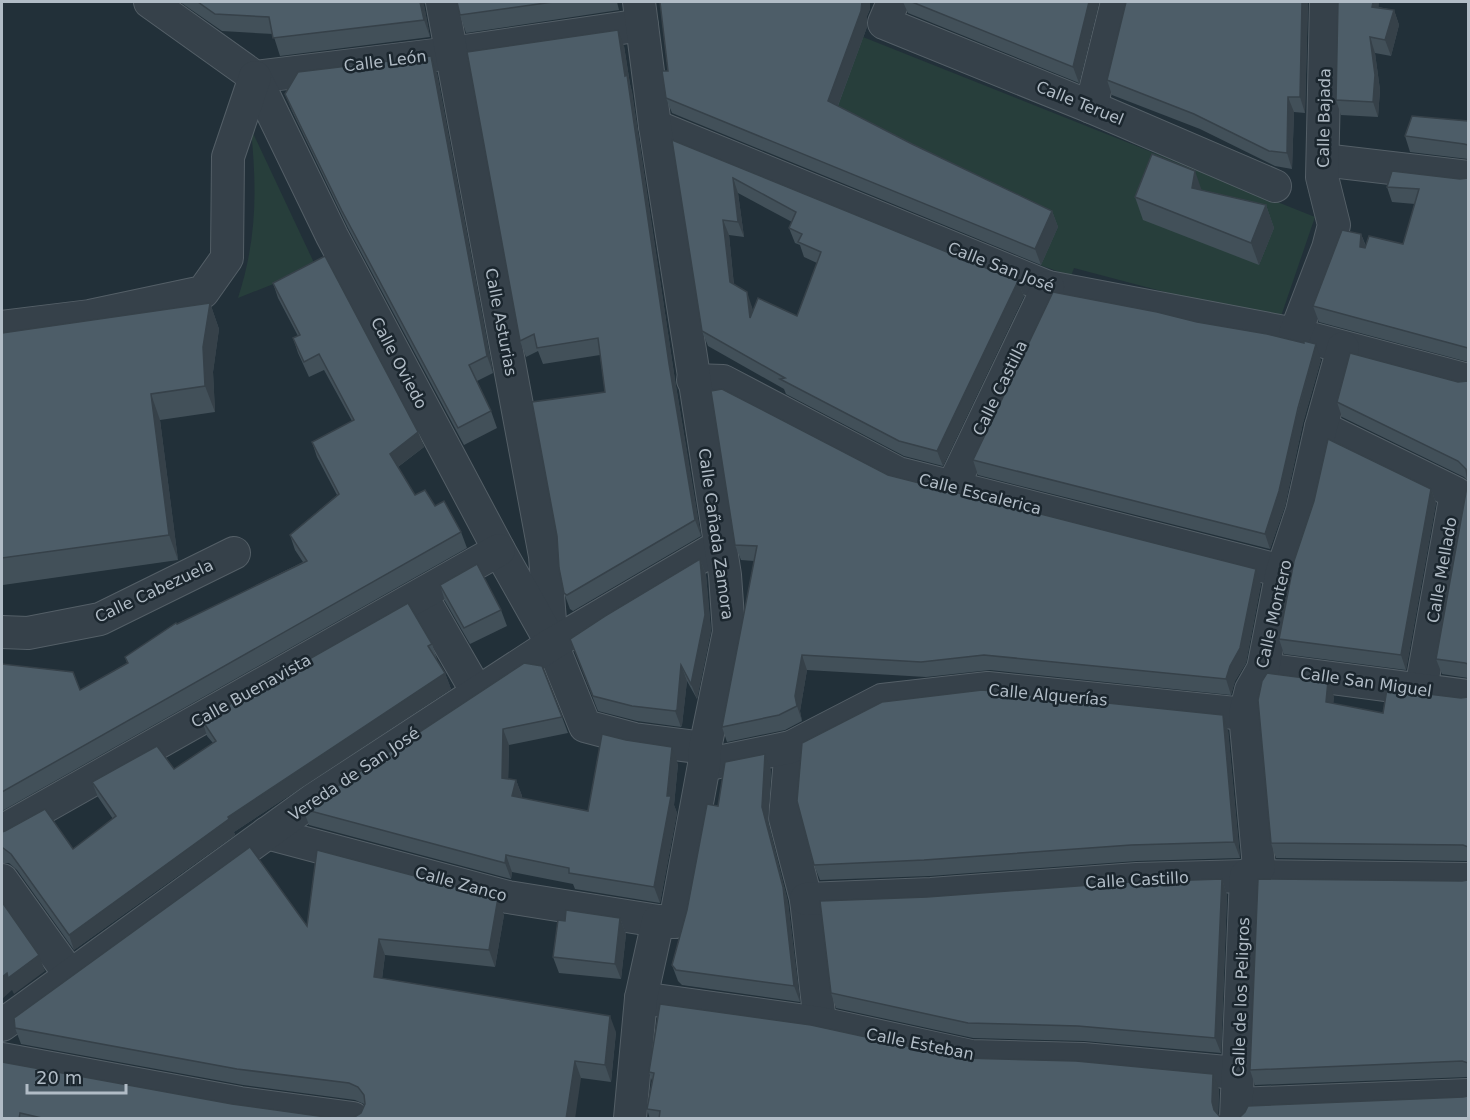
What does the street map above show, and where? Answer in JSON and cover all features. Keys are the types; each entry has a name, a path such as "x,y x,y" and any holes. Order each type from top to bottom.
{"street":[{"path":"2,327 90,316 202,292 227,258 228,157 255,77 150,2"},
{"name":"Calle Asturias","path":"442,2 545,556 552,644"},
{"path":"1091,107 1117,2"},
{"name":"Calle Bajada","path":"1295,334 1328,248 1334,225 1322,177 1326,2"},
{"name":"Calle Teruel","path":"889,12 1091,107 1275,186"},
{"name":"Calle León","path":"255,77 451,53 640,13"},
{"name":"Calle Cañada Zamora","path":"640,13 693,380 721,545 729,632 704,756 675,922 658,921"},
{"name":"Calle Oviedo","path":"255,77 332,236 499,550 552,644"},
{"name":"Calle San José","path":"655,126 1048,287 1295,334 1468,380"},
{"path":"1323,159 1468,177"},
{"name":"Calle Castilla","path":"952,488 1048,287"},
{"name":"Calle Montero","path":"1246,876 1259,867 1245,714 1251,690 1263,669 1282,571 1302,511 1321,427 1343,348"},
{"name":"Calle Escalerica","path":"693,380 723,381 898,473 1282,571"},
{"name":"Calle Mellado","path":"1321,427 1456,493 1422,689"},
{"name":"Vereda de San José","path":"2,1025 313,800 552,644 721,545"},
{"name":"Calle Buenavista","path":"2,831 499,550"},
{"name":"Calle Cabezuela","path":"2,632 28,633 100,620 234,553"},
{"path":"421,595 477,692"},
{"name":"Calle Alquerías","path":"552,644 585,726 704,756 790,747 882,700 987,688 1245,714"},
{"name":"Calle San Miguel","path":"1263,669 1468,696"},
{"path":"790,747 785,818 806,899 820,1023"},
{"name":"Calle Zanco","path":"267,833 508,897 658,921"},
{"name":"Calle Castillo","path":"806,899 931,894 1137,879 1246,876 1468,879"},
{"name":"Calle de los Peligros","path":"1236,1111 1246,876"},
{"path":"2,880 70,975"},
{"path":"630,1119 641,998 658,921"},
{"name":"Calle Esteban","path":"641,998 820,1023 971,1056 1083,1059 1237,1073"},
{"path":"2,1059 238,1111 353,1119"},
{"path":"1236,1111 1468,1095"}],"green space":[{"path":"863,37 1315,217 1279,322 1074,268 1071,276 1040,265 1058,227 834,116"},
{"path":"251,129 316,267 238,298 249,255 254,214"}],"building":[{"path":"198,2 420,2 424,20 273,38 269,17 215,14"},
{"path":"457,2 553,2 460,15"},
{"path":"660,2 862,2 861,11 828,101 1052,211 1035,249 666,98 662,71 668,71"},
{"path":"912,2 1089,2 1073,67"},
{"path":"1126,2 1302,2 1300,97 1288,97 1287,153 1269,151 1194,114 1107,80"},
{"path":"1338,2 1373,2 1372,7 1394,10 1385,40 1370,37 1375,75 1373,102 1336,100"},
{"path":"618,30 625,76 627,75 669,364 695,520 567,595 564,593 559,568 557,536 532,402 605,392 598,338 537,348 534,334 520,341 467,52"},
{"path":"431,56 487,356 469,365 491,411 458,428 342,211 285,94 298,72"},
{"path":"1412,116 1468,121 1468,145 1405,136"},
{"path":"672,140 1018,281 937,451 899,441 780,379 785,378 702,331","holes":["733,178 796,212 789,228 802,234 798,242 821,252 797,316 758,298 750,318 747,292 730,282 723,220 738,222"]},
{"path":"1152,154 1195,171 1192,188 1266,205 1251,243 1135,197"},
{"path":"1392,171 1468,178 1468,348 1313,306 1342,230 1361,234 1360,247 1365,248 1369,236 1403,244 1419,189 1387,187"},
{"path":"325,256 418,432 390,454 415,495 425,490 435,506 444,501 461,532 2,792 2,664 73,672 80,690 128,663 125,657 176,623 307,561 290,535 339,494 312,442 354,420 319,354 304,362 293,338 300,335 273,283"},
{"path":"1053,292 1316,344 1298,408 1279,491 1265,534 973,460"},
{"path":"210,303 203,347 205,386 151,394 169,535 2,558 2,333"},
{"path":"1350,353 1458,382 1468,381 1468,481 1466,469 1458,461 1337,402"},
{"path":"722,389 888,475 1256,569 1240,648 1226,679 984,655 921,662 802,655 795,696 797,706 779,715 722,727 757,546 735,545 711,391"},
{"path":"1328,439 1431,489 1401,655 1279,639 1294,561 1314,501"},
{"path":"1468,481 1468,664 1436,659"},
{"path":"700,559 705,615 691,684 681,665 677,710 632,706 593,696 570,639"},
{"path":"477,564 501,610 464,628 440,585"},
{"path":"408,603 432,644 428,646 445,673 228,817 229,819 69,935 11,854 2,848 2,832 45,809 73,849 116,816 92,782 157,746 174,769 216,741 202,720"},
{"path":"524,663 542,666 562,717 503,729 502,778 516,780 512,796 588,811 602,734 672,747 667,796 671,796 654,887 569,873 569,868 506,855 505,863 303,809"},
{"path":"1267,673 1328,681 1326,702 1383,713 1387,689 1468,697 1468,847 1463,845 1271,843 1258,700 1262,681"},
{"path":"982,690 1223,715 1234,842 1131,845 924,860 814,865 797,801 802,743 882,702"},
{"path":"765,754 762,807 783,887 794,986 676,970 672,965 687,910 707,804 718,806 725,762"},
{"path":"250,847 307,926 317,850 498,898 489,950 379,939 374,977 610,1016 605,1065 575,1061 566,1119 350,1119 361,1113 365,1104 364,1095 358,1087 349,1083 237,1069 15,1028 14,1018"},
{"path":"1222,879 1215,1038 1078,1026 968,1023 831,993 820,901 927,897 1132,882"},
{"path":"1258,879 1468,880 1468,1063 1462,1061 1250,1070"},
{"path":"2,902 39,955 8,978 7,973 2,977"},
{"path":"566,910 620,918 615,964 553,957 558,920 565,921"},
{"path":"660,1004 811,1025 962,1058 1076,1061 1213,1074 1212,1102 1214,1110 1224,1119 659,1119 660,1111 647,1109 654,1073 649,1072"},
{"path":"2,1062 232,1104 340,1119 46,1119 20,1113 19,1119 2,1119"},
{"path":"1468,1096 1468,1119 1237,1119 1248,1106"}]}
